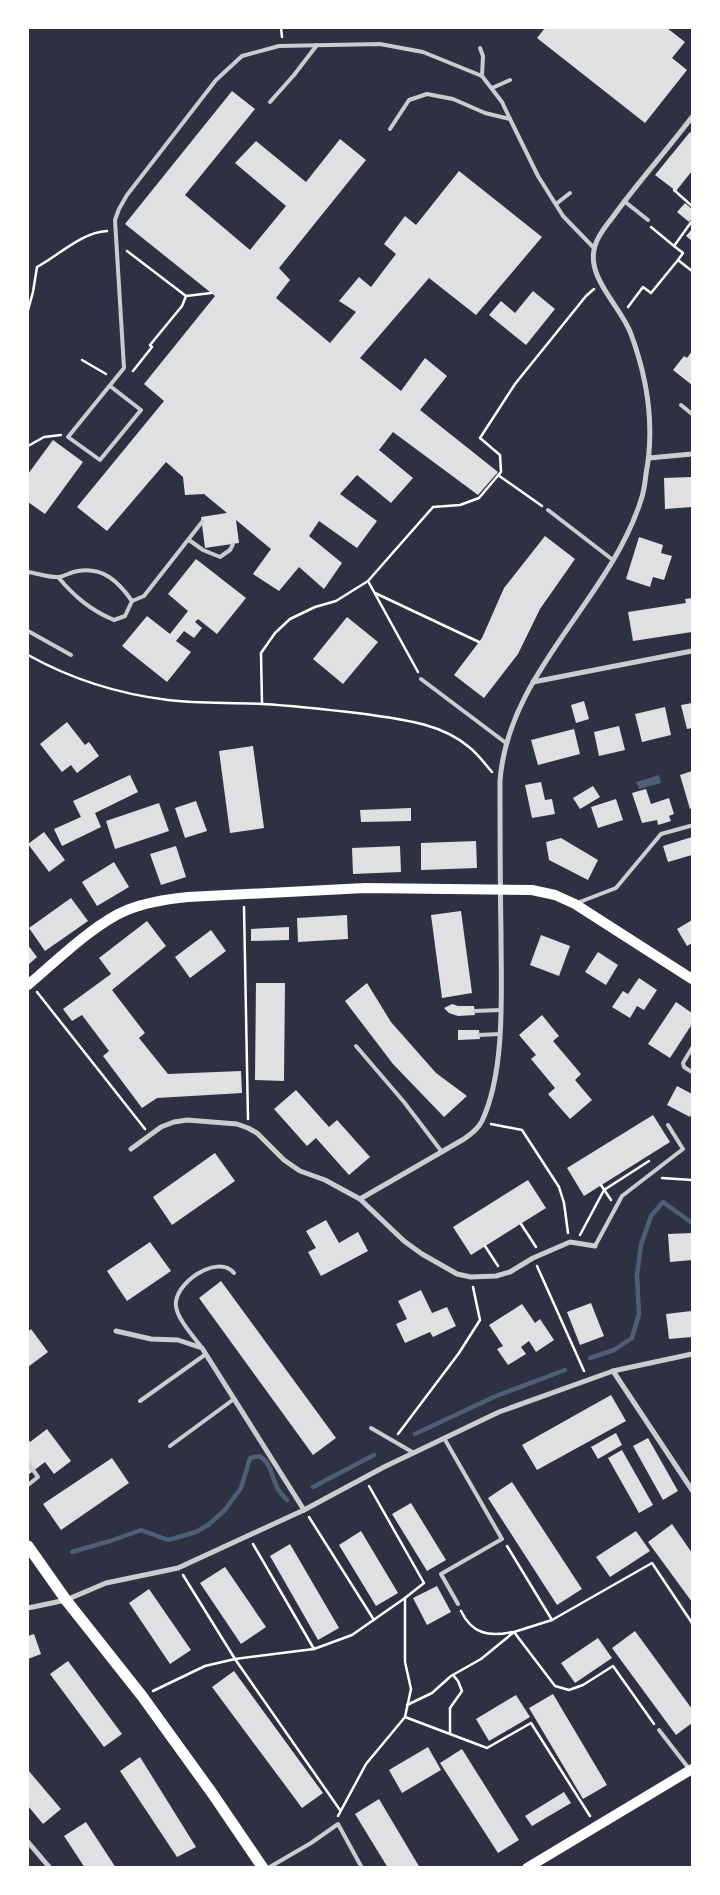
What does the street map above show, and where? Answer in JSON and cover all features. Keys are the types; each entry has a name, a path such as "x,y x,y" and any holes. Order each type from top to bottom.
{"main road":[{"path":"29,984 92,932 126,911 164,899 365,888 532,890 555,895 575,904 692,979"},
{"path":"28,1546 66,1600 142,1696 212,1793 262,1868"},
{"path":"527,1868 691,1770"}],"street":[{"path":"360,1199 442,1152 476,1130 482,1122 488,1104 495,1076 500,1034 500,781 501,764 506,743 533,682 614,560 641,500 649,458 651,427 648,389 631,333 622,314 601,283 593,265 594,248 601,234 624,201 692,117"},
{"path":"649,458 692,454"},
{"path":"533,682 692,651"},
{"path":"131,1149 161,1127 174,1122 187,1120 237,1124 248,1128 257,1133 284,1160 300,1171 325,1180 360,1199 399,1236 422,1254 458,1274 471,1277 484,1278 503,1274 533,1258 573,1243 595,1246"},
{"path":"116,1331 151,1339 178,1340 202,1348 304,1510"},
{"path":"28,1608 66,1600 106,1583 178,1568 304,1510 364,1478 499,1412 613,1371 692,1354"},
{"path":"613,1371 692,1490"},
{"path":"28,1842 50,1868"}],"lane":[{"path":"110,386 141,410 100,460 68,436 124,368 115,220 127,195 216,80 242,56 280,46 380,44 423,52 482,76 502,102 538,176 563,216 594,248"},
{"path":"270,102 294,76 317,45"},
{"path":"480,48 482,76"},
{"path":"492,88 510,80"},
{"path":"390,129 408,100 427,94 453,99 485,113 510,119"},
{"path":"556,204 570,193"},
{"path":"624,201 647,222"},
{"path":"681,406 692,414"},
{"path":"548,510 614,560"},
{"path":"58,577 75,596 96,612 114,620 125,616 132,601 144,596 202,522"},
{"path":"189,540 203,550 220,556 230,550 233,544"},
{"path":"28,572 58,577 78,571 98,570 119,584 132,601"},
{"path":"28,631 71,655"},
{"path":"421,679 506,743"},
{"path":"575,904 616,888 661,834 690,826"},
{"path":"475,1011 501,1010"},
{"path":"479,1035 500,1034"},
{"path":"356,1046 404,1102 442,1152"},
{"path":"692,1048 683,1063 684,1067 692,1072"},
{"path":"595,1246 622,1196 683,1149 668,1126"},
{"path":"202,1348 183,1322 176,1307 177,1294 194,1277 217,1266 226,1266 234,1273"},
{"path":"140,1401 206,1354"},
{"path":"170,1446 234,1399"},
{"path":"371,1428 414,1453"},
{"path":"444,1438 502,1539 441,1574 458,1604"},
{"path":"28,1463 38,1476 28,1485"},
{"path":"659,1730 691,1770"},
{"path":"268,1868 311,1843 338,1824 362,1868"}],"path":[{"path":"674,190 692,206"},
{"path":"622,314 643,287 650,293 683,253 647,222"},
{"path":"674,246 692,222"},
{"path":"28,310 37,267 65,248 91,236 104,231 116,232"},
{"path":"116,243 186,296 211,293"},
{"path":"678,260 692,271"},
{"path":"262,704 261,653 276,633 290,619 315,607 336,601 368,581 433,507 460,505 479,498 501,472 500,455 480,438 515,384 586,296 601,283"},
{"path":"128,376 152,348 150,345 182,306 186,296"},
{"path":"82,360 105,374"},
{"path":"28,446 44,437 68,436"},
{"path":"498,475 548,510"},
{"path":"368,581 421,679"},
{"path":"375,593 479,642"},
{"path":"28,656 50,668 92,684 129,694 170,700 219,704 262,704 402,719 437,729 469,747 500,781"},
{"path":"243,894 248,1128"},
{"path":"29,984 150,1135"},
{"path":"482,1122 522,1130 559,1187 573,1243"},
{"path":"573,1243 604,1190 649,1161"},
{"path":"647,1176 692,1180"},
{"path":"601,1185 616,1207"},
{"path":"521,1224 541,1255"},
{"path":"485,1246 503,1274"},
{"path":"533,1258 588,1379"},
{"path":"392,1440 459,1353 480,1320 471,1277"},
{"path":"142,1696 205,1666 235,1659 314,1649 352,1635 424,1583 364,1478"},
{"path":"304,1510 374,1620"},
{"path":"249,1536 314,1649"},
{"path":"502,1539 552,1620"},
{"path":"458,1604 465,1620 476,1630 497,1635 514,1632 552,1620 652,1563 692,1623"},
{"path":"178,1568 235,1659 340,1810"},
{"path":"338,1824 340,1810 366,1764 405,1717 411,1689 405,1662 405,1598"},
{"path":"408,1705 432,1693 452,1675 481,1659 514,1632"},
{"path":"514,1632 555,1686 569,1690 583,1685 613,1666 659,1730"},
{"path":"450,1734 450,1708 462,1691 458,1681 452,1675"},
{"path":"405,1717 487,1748 531,1723 596,1826"}],"water":[{"path":"659,775 661,783 639,789 636,782"}],"building":[{"path":"545,28 667,28 685,42 672,58 687,70 645,123 537,38"},
{"path":"232,91 255,109 185,195 250,250 286,206 235,163 256,141 306,182 340,139 366,160 279,268 290,280 276,298 330,343 356,312 339,301 359,277 371,287 396,254 384,244 405,216 416,225 459,171 542,237 476,315 429,278 360,358 401,391 425,358 447,376 420,410 498,472 478,495 393,432 379,450 413,478 391,503 357,475 340,494 377,521 357,548 319,521 309,536 342,563 324,589 299,567 279,591 253,574 271,549 236,520 239,543 205,548 201,517 227,513 204,494 185,495 183,477 166,462 107,531 77,507 164,401 144,384 215,296 125,224"},
{"path":"690,132 692,134 692,171 676,191 655,175"},
{"path":"685,203 692,209 692,218 689,222 677,212"},
{"path":"692,229 692,241 686,236"},
{"path":"533,291 555,309 526,345 489,315 501,301 515,313"},
{"path":"692,351 692,385 673,370 684,356 687,358"},
{"path":"53,440 83,462 45,514 28,502 28,474"},
{"path":"691,477 692,507 665,509 664,478"},
{"path":"545,536 575,559 540,609 518,654 484,698 454,675 482,638 504,588"},
{"path":"639,537 663,545 661,553 672,556 664,580 653,577 650,587 626,579"},
{"path":"196,559 246,598 217,634 198,619 195,622 202,628 194,638 184,631 176,641 191,652 167,682 122,646 147,616 170,634 188,611 168,594"},
{"path":"692,598 692,632 633,641 628,612 686,603 685,599"},
{"path":"347,617 378,642 343,684 313,659"},
{"path":"584,701 589,719 576,723 571,705"},
{"path":"692,703 692,728 687,729 681,705"},
{"path":"665,707 671,735 642,742 635,714"},
{"path":"67,722 85,745 89,742 99,756 77,773 71,765 62,772 40,744"},
{"path":"619,726 625,750 599,756 594,732"},
{"path":"574,729 580,754 538,765 531,740"},
{"path":"253,746 264,828 230,833 219,751"},
{"path":"692,771 692,808 690,809 680,775"},
{"path":"130,775 138,792 95,813 101,827 62,846 54,829 81,817 73,801"},
{"path":"541,782 545,800 552,799 555,814 532,818 525,785"},
{"path":"593,786 600,797 580,809 573,798"},
{"path":"646,789 651,804 669,798 674,814 669,816 671,821 658,825 657,820 642,823 632,793"},
{"path":"616,799 623,820 598,828 591,807"},
{"path":"196,801 207,831 185,838 175,808"},
{"path":"159,803 169,831 115,849 106,821"},
{"path":"411,808 411,821 361,822 360,810"},
{"path":"44,832 65,860 49,872 28,844"},
{"path":"692,837 692,855 668,862 663,846"},
{"path":"561,838 598,860 588,880 549,860 546,842"},
{"path":"476,841 477,868 421,870 421,843"},
{"path":"176,846 186,877 161,885 150,854"},
{"path":"400,846 401,872 353,874 352,848"},
{"path":"114,862 129,887 97,906 82,882"},
{"path":"71,898 88,921 45,951 29,928"},
{"path":"461,911 472,993 442,998 431,915"},
{"path":"347,915 348,939 298,942 297,918"},
{"path":"692,920 692,943 687,946 677,929"},
{"path":"147,921 166,946 112,990 145,1033 139,1038 168,1074 241,1071 242,1093 157,1098 142,1108 103,1056 109,1051 82,1015 72,1021 63,1009 111,974 99,958"},
{"path":"289,927 289,940 251,941 251,929"},
{"path":"211,930 226,951 190,978 175,957"},
{"path":"541,935 570,946 559,976 530,965"},
{"path":"28,945 37,957 28,965"},
{"path":"598,952 618,965 606,985 585,972"},
{"path":"639,978 657,990 644,1010 637,1006 630,1018 612,1007 623,991 628,994"},
{"path":"256,983 285,983 284,1081 255,1080"},
{"path":"367,983 391,1022 436,1073 467,1096 444,1117 393,1064 345,1001"},
{"path":"676,1002 692,1013 692,1024 670,1058 648,1044"},
{"path":"452,1004 474,1006 475,1015 458,1016 449,1013 444,1008"},
{"path":"542,1015 559,1036 553,1041 581,1074 575,1080 592,1100 570,1119 548,1094 555,1088 531,1059 536,1055 519,1035"},
{"path":"458,1030 479,1030 480,1039 458,1040"},
{"path":"677,1086 692,1094 692,1112 690,1117 667,1105"},
{"path":"296,1090 329,1127 337,1120 370,1157 349,1175 316,1138 307,1146 274,1109"},
{"path":"653,1115 670,1142 584,1196 567,1168"},
{"path":"215,1153 235,1181 172,1225 153,1197"},
{"path":"528,1180 546,1208 471,1255 453,1227"},
{"path":"326,1220 339,1243 358,1232 368,1251 321,1276 308,1252 316,1248 306,1231"},
{"path":"692,1233 692,1260 670,1262 668,1234"},
{"path":"150,1242 171,1271 127,1301 107,1271"},
{"path":"221,1281 336,1438 313,1455 199,1298"},
{"path":"421,1290 432,1313 447,1307 456,1326 433,1337 430,1332 405,1343 396,1324 407,1319 398,1301"},
{"path":"591,1303 604,1336 580,1345 567,1312"},
{"path":"522,1304 535,1323 540,1319 554,1340 536,1352 529,1341 521,1347 526,1354 508,1365 497,1349 503,1346 489,1325"},
{"path":"692,1311 692,1337 669,1339 666,1314"},
{"path":"31,1329 48,1352 28,1367 28,1332"},
{"path":"611,1395 626,1421 537,1470 522,1445"},
{"path":"47,1429 71,1461 54,1474 45,1462 28,1475 28,1439 30,1442"},
{"path":"616,1433 622,1445 598,1459 591,1447"},
{"path":"648,1438 678,1491 663,1500 633,1446"},
{"path":"622,1450 653,1505 639,1513 608,1458"},
{"path":"112,1458 129,1483 61,1530 43,1504"},
{"path":"512,1482 582,1589 557,1605 488,1498"},
{"path":"411,1503 446,1560 427,1571 392,1514"},
{"path":"672,1524 692,1553 692,1602 648,1542"},
{"path":"361,1531 398,1593 376,1606 339,1545"},
{"path":"636,1531 650,1551 610,1577 596,1557"},
{"path":"290,1544 339,1628 318,1640 270,1556"},
{"path":"225,1567 266,1627 241,1644 200,1583"},
{"path":"437,1586 451,1612 427,1625 413,1598"},
{"path":"149,1589 191,1650 170,1664 129,1603"},
{"path":"635,1631 692,1709 692,1723 676,1735 612,1648"},
{"path":"34,1634 41,1654 28,1659 28,1636"},
{"path":"598,1638 612,1658 575,1683 561,1663"},
{"path":"68,1661 122,1734 104,1747 50,1674"},
{"path":"234,1671 323,1793 302,1808 212,1687"},
{"path":"553,1694 607,1785 583,1799 529,1708"},
{"path":"516,1695 530,1717 489,1741 476,1719"},
{"path":"428,1747 441,1770 402,1793 389,1770"},
{"path":"462,1749 519,1840 498,1853 440,1763"},
{"path":"140,1757 196,1847 177,1857 120,1771"},
{"path":"28,1770 61,1809 43,1824 28,1806"},
{"path":"564,1792 571,1803 532,1826 525,1816"},
{"path":"379,1799 420,1868 388,1868 355,1814"},
{"path":"86,1822 116,1868 85,1868 64,1836"}],"waterway":[{"path":"590,1358 614,1350 632,1338 639,1314 637,1275 641,1245 651,1216 663,1202 692,1223"},
{"path":"415,1434 496,1396 565,1370"},
{"path":"313,1487 374,1455"},
{"path":"72,1552 141,1530 168,1540 196,1532 208,1525 224,1511 241,1488 250,1458 259,1456 266,1462 278,1489 287,1500"}]}
